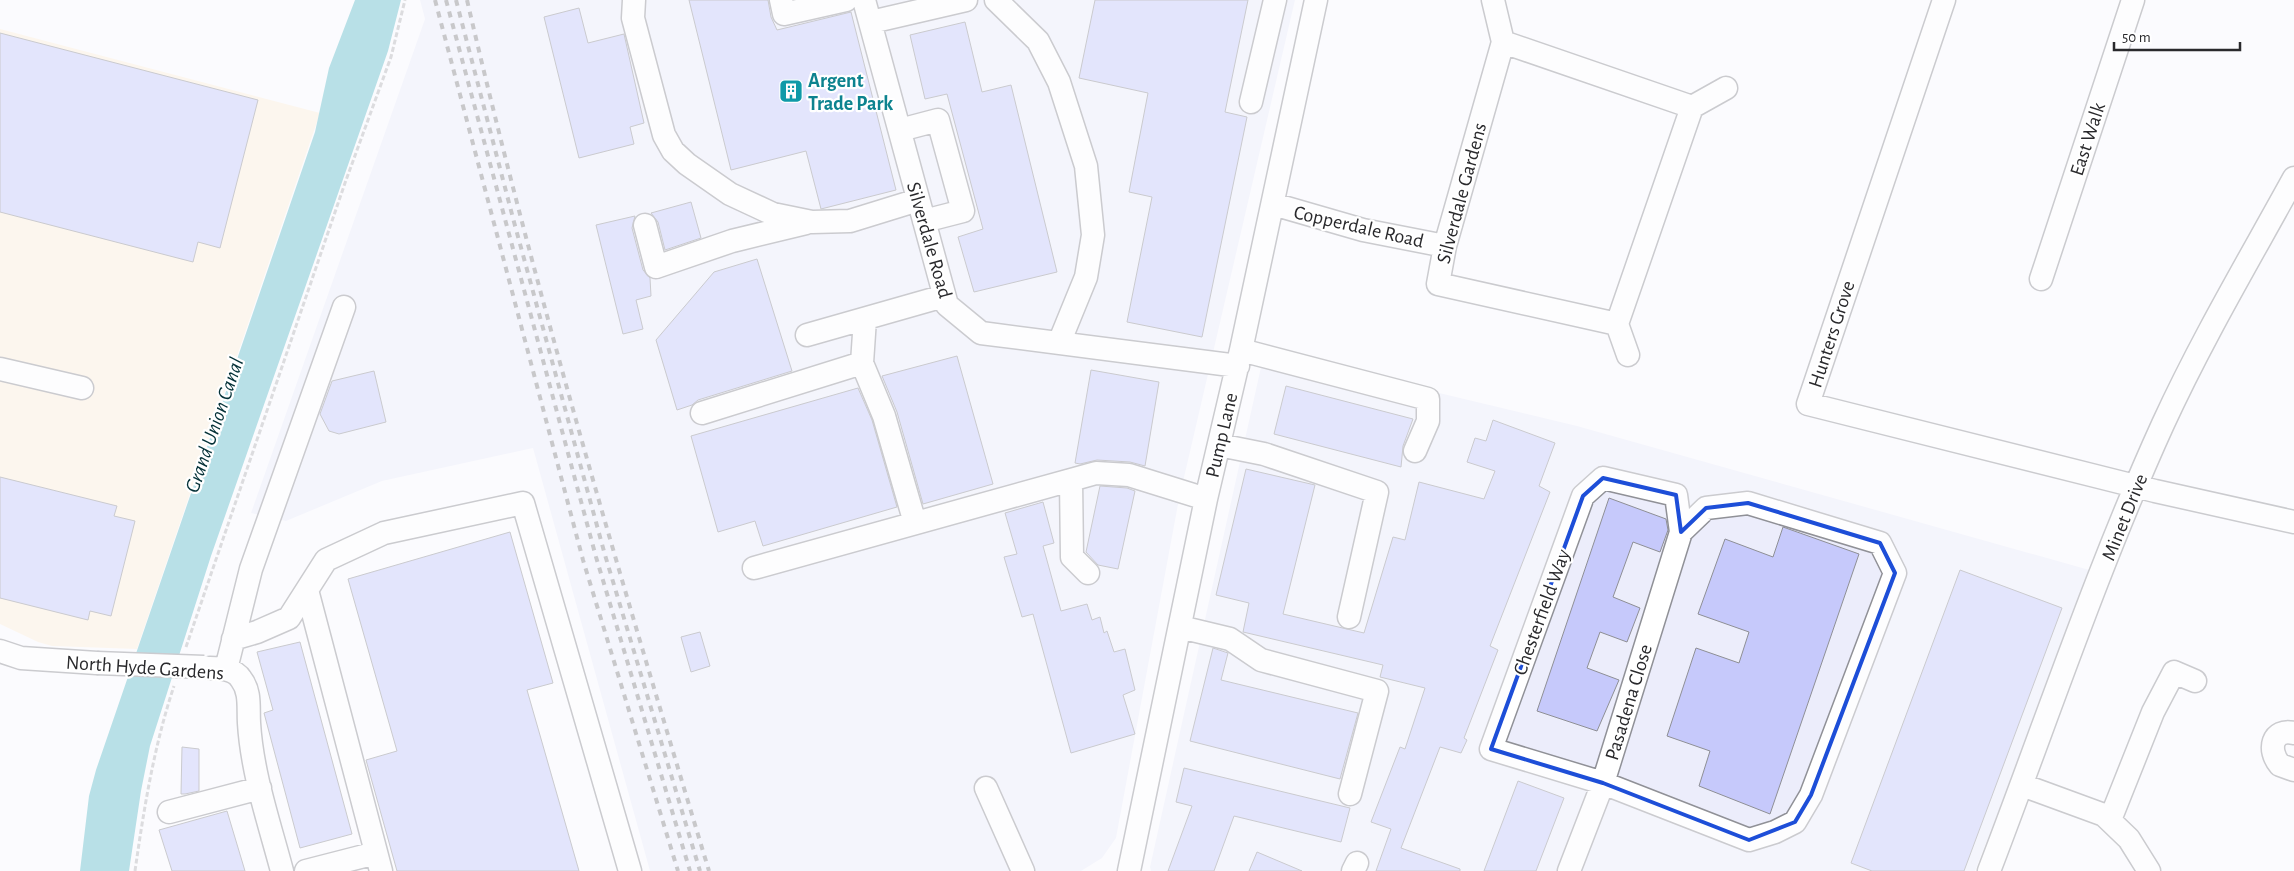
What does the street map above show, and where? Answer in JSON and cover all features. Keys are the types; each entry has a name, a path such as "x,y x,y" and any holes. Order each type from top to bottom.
{"street":[{"path":"634,0 633,18 660,127 673,152 730,194 773,214 812,222"},
{"path":"781,0 784,14 846,0"},
{"name":"Silverdale Road","path":"864,0 947,305 980,333 1059,344 1240,358 1428,399 1428,421 1415,451"},
{"path":"871,22 966,0"},
{"path":"996,0 1038,41 1059,82 1086,166 1093,235 1086,277 1059,344"},
{"path":"1251,102 1274,0"},
{"name":"Pump Lane","path":"1129,871 1206,499 1240,358 1316,0"},
{"path":"1493,0 1503,42 1692,107"},
{"name":"Hunters Grove","path":"1944,0 1808,404 2136,485"},
{"name":"East Walk","path":"2041,279 2133,0"},
{"name":"Silverdale Gardens","path":"1503,42 1445,246 1438,284 1616,324"},
{"path":"1628,355 1616,324 1692,107 1726,88"},
{"path":"645,225 656,267 732,242 812,222 850,220 921,210 962,211 938,120 900,130"},
{"name":"Minet Drive","path":"1988,871 2136,485 2206,334 2294,178"},
{"name":"Copperdale Road","path":"1273,204 1363,230 1445,246"},
{"path":"807,336 944,296"},
{"path":"215,668 233,639 251,569 344,307"},
{"path":"864,319 862,362 884,416 916,523"},
{"path":"702,413 862,362"},
{"path":"0,369 82,388"},
{"path":"1219,445 1264,454 1377,492 1349,616"},
{"path":"754,568 1096,473 1129,475 1206,499"},
{"name":"Chesterfield Way","path":"1603,783 1491,749 1583,496 1603,478 1676,495 1681,532"},
{"path":"1071,480 1072,557 1088,574"},
{"path":"2136,485 2294,522"},
{"path":"233,639 257,632 289,618 326,560 384,534 523,503 630,871"},
{"path":"1603,783 1749,840 1775,832 1795,822 1811,795 1895,573 1880,543 1748,503 1706,508 1681,532"},
{"name":"Pasadena Close","path":"1576,869 1681,532"},
{"path":"306,871 378,862 307,590"},
{"path":"1180,627 1230,640 1261,660 1377,691 1350,794"},
{"name":"North Hyde Gardens","path":"0,651 21,658 215,668 241,677 249,695 248,720 252,760 282,871"},
{"path":"2110,820 2153,712 2174,672 2195,681"},
{"path":"2294,733 2281,733 2274,741 2272,749 2280,765 2294,770"},
{"path":"2022,785 2096,811 2110,820 2129,839 2149,871"},
{"path":"169,812 260,788"},
{"path":"986,788 1023,871"}],"path":[{"path":"185,650 345,183 391,57 405,0"},
{"path":"135,871 145,803 164,715 174,686"}],"highlighted area":[{"path":"1603,478 1676,495 1681,532 1706,508 1748,503 1880,543 1895,573 1811,795 1795,822 1749,840 1603,783 1491,749 1583,496"}],"shaded area":[{"path":"420,0 1295,0 1179,499 1116,838 1102,858 1081,871 650,871 533,448 382,481 286,521 251,513 425,19"},
{"path":"0,29 320,113 137,649 52,646 38,642 0,624"},
{"path":"1265,349 1339,369 1577,426 2093,571 1975,871 1151,871 1150,867"}],"water":[{"path":"355,0 401,0 388,51 211,556 150,746 129,871 80,871 89,796 96,770 315,132 329,68"}],"building":[{"name":"Argent Trade Park","path":"689,0 768,0 771,17 777,30 851,12 896,190 821,209 806,151 731,170"},
{"path":"1095,0 1248,0 1225,112 1247,117 1202,337 1127,322 1152,197 1129,192 1148,93 1079,78"},
{"path":"579,8 588,43 624,34 644,123 630,127 634,144 579,158 544,17"},
{"path":"965,22 982,92 1011,85 1057,272 974,292 958,237 983,229 947,94 925,99 910,35"},
{"path":"0,33 258,100 220,248 198,242 193,262 0,212"},
{"path":"691,202 701,238 665,250 658,222 651,213"},
{"path":"635,216 632,228 643,270 650,278 651,296 636,300 643,329 623,334 596,225"},
{"path":"757,259 792,371 698,400 692,405 677,410 656,340 714,272"},
{"path":"957,356 993,484 923,504 897,412 882,376"},
{"path":"1091,370 1159,382 1145,466 1130,462 1097,460 1080,464 1075,463"},
{"path":"374,371 386,422 339,434 329,431 320,414 332,381"},
{"path":"1286,386 1413,419 1403,446 1401,467 1274,434"},
{"path":"858,388 872,420 897,507 763,546 755,521 718,532 691,436"},
{"path":"1493,420 1555,443 1539,486 1550,492 1490,646 1498,650 1464,738 1467,740 1461,753 1440,747 1401,848 1460,869 1460,871 1376,871 1391,829 1371,822 1400,747 1405,749 1425,688 1380,677 1383,665 1243,632 1249,603 1216,595 1246,469 1315,485 1283,614 1364,633 1393,537 1405,540 1419,482 1484,499 1495,471 1467,462 1475,438 1486,441"},
{"path":"0,477 117,506 114,516 135,521 111,616 90,611 88,620 0,598"},
{"path":"1100,486 1127,488 1135,491 1118,569 1098,565 1086,552"},
{"path":"1609,498 1666,519 1668,530 1660,552 1633,542 1613,597 1640,608 1627,642 1600,632 1587,668 1619,680 1597,731 1537,711"},
{"path":"1043,502 1054,543 1043,546 1061,611 1087,604 1092,620 1100,617 1104,633 1107,631 1114,652 1125,649 1135,690 1123,695 1135,734 1071,753 1033,614 1022,617 1004,557 1017,554 1005,513"},
{"path":"1783,527 1859,554 1770,814 1699,786 1710,751 1667,736 1696,648 1739,663 1749,632 1698,614 1725,539 1773,557"},
{"path":"510,532 553,683 527,690 579,871 397,871 366,760 397,751 348,579"},
{"path":"1960,570 2062,608 1964,871 1872,871 1851,863"},
{"path":"700,632 710,666 691,672 681,637"},
{"path":"300,642 352,834 300,848 264,713 273,710 257,652"},
{"path":"1213,648 1228,653 1221,680 1358,713 1340,779 1190,741"},
{"path":"182,747 199,749 199,791 181,794"},
{"path":"1184,768 1350,808 1341,842 1234,816 1214,871 1168,871 1192,806 1176,802"},
{"path":"1518,781 1564,798 1536,871 1484,871"},
{"path":"227,811 245,871 172,871 159,830"},
{"path":"1257,852 1302,871 1249,871"}],"railway":[{"path":"435,0 583,560 678,871"},
{"path":"446,0 596,557 690,871"},
{"path":"456,0 514,222 605,555 700,871"},
{"path":"467,0 521,219 581,437 709,871"}],"place":[{"name":"Argent Trade Park","path":"791,91"}],"water label":[{"name":"Grand Union Canal","path":"214,425"}]}
